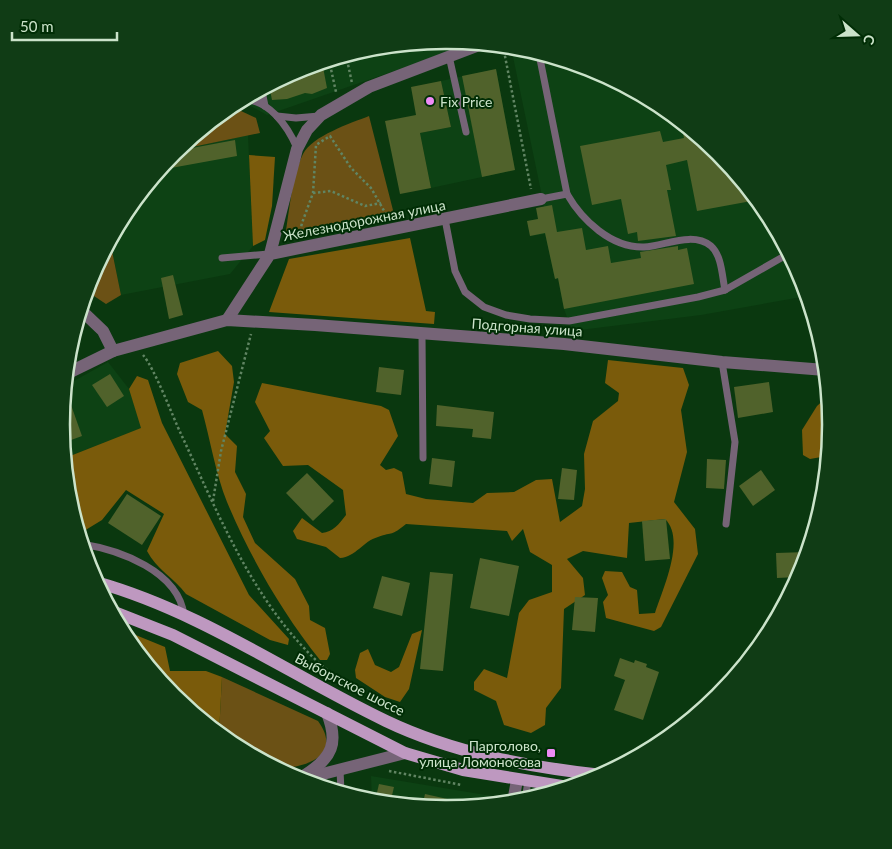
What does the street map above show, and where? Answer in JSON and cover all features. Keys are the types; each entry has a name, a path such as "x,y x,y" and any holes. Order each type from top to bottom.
{"main road":[{"name":"Выборгское шоссе","path":"106,585 184,615 387,722 424,737 469,752 564,771 595,769"},
{"path":"123,615 173,635 405,753 464,770 551,785"}],"street":[{"path":"270,254 297,149 307,130 321,115 355,95 405,72 466,50"},
{"name":"Железнодорожная улица","path":"227,320 270,254 537,200"},
{"path":"87,315 104,331 113,351"},
{"name":"Подгорная улица","path":"74,370 113,351 227,320 564,344 722,362 818,369"},
{"path":"306,774 318,766 330,752 334,736 327,713"},
{"path":"313,776 405,753"},
{"path":"517,793 523,781"}],"lane":[{"path":"450,56 466,132"},
{"path":"540,61 567,194 575,207 589,223 619,242 643,247 694,239 712,246 718,255 725,290"},
{"path":"252,103 265,106 277,116 290,132 297,149"},
{"path":"277,116 296,118 321,115"},
{"path":"537,200 567,194"},
{"path":"444,219 455,271 464,292 484,306 506,315 530,319 569,321 698,297 725,290 783,257"},
{"path":"222,258 270,254"},
{"path":"422,334 423,458"},
{"path":"722,362 735,442 726,524"},
{"path":"91,547 136,560 163,579 182,602 184,615"},
{"path":"340,770 341,785"},
{"path":"523,781 524,792"}],"path":[{"path":"505,54 537,200"},
{"path":"348,62 355,95"},
{"path":"331,67 338,104"},
{"path":"297,248 302,223 314,193 316,145 330,136 351,168 371,188 381,203 393,229"},
{"path":"314,193 331,191 365,206 381,203"},
{"path":"213,503 221,451 254,322"},
{"path":"138,352 145,356 213,503 267,602 308,654 344,684"}],"shaded area":[{"path":"453,49 446,53 267,115 249,105 302,77 373,56 397,52"},
{"path":"513,55 543,62 590,77 655,112 694,142 729,177 758,216 783,258 799,297 701,315 572,331 564,309 558,279 555,279 545,234 530,236 527,221 538,219 544,206"},
{"path":"496,69 515,170 431,188 420,133 451,127 441,81"},
{"path":"241,111 256,118 260,133 193,147 217,126"},
{"path":"369,116 395,218 326,233 285,237 296,173 303,154 308,147 323,136"},
{"path":"248,135 253,246 230,274 121,295 112,252 148,196 163,177 193,147"},
{"path":"249,155 275,157 272,206 265,240 253,246"},
{"path":"410,238 426,311 435,312 434,324 269,312 289,259"},
{"path":"112,252 121,295 106,304 93,296"},
{"path":"218,351 232,366 234,382 225,434 237,446 235,472 246,494 243,517 255,543 295,579 309,606 310,620 325,628 330,654 327,660 320,660 306,642 280,604 246,544 223,491 202,410 188,402 177,374 180,363"},
{"path":"608,360 683,368 689,385 681,410 687,452 674,502 695,529 698,554 661,627 654,631 606,618 603,602 608,595 602,578 605,571 622,572 630,587 637,590 639,614 655,613 667,578 673,551 671,528 665,519 629,523 627,558 583,551 567,559 583,578 585,595 564,609 561,688 546,708 545,725 531,733 504,725 496,701 474,690 474,682 484,669 507,678 519,613 529,600 552,592 552,565 530,552 523,529 512,541 507,531 406,524 394,532 373,539 351,555 340,558 326,547 297,539 293,531 302,518 322,533 333,529 338,524 346,515 343,490 308,465 283,466 264,438 270,431 255,402 262,383 381,406 389,410 398,436 380,465 386,470 394,468 402,472 406,494 426,499 473,503 487,493 514,492 536,480 552,479 560,522 582,506 585,489 584,454 593,421 618,401 619,393 605,383"},
{"path":"108,362 129,389 142,428 72,455 70,424 72,382"},
{"path":"137,376 148,380 162,423 249,595 289,639 288,645 270,640 186,594 155,563 147,551 164,514 126,490 102,520 85,530 77,498 72,455 141,428 129,389"},
{"path":"821,402 820,457 810,459 803,455 802,430"},
{"path":"422,630 409,689 400,702 385,697 356,678 355,670 360,653 368,649 375,665 391,672 399,667 412,634"},
{"path":"135,635 165,647 170,671 206,671 222,677 219,725 198,707 163,672"},
{"path":"222,677 318,721 324,731 326,746 323,753 317,758 302,765 292,767 258,750 219,725"},
{"path":"371,776 496,797 446,800 397,797 372,793"}],"building":[{"path":"496,69 515,170 482,177 462,76"},
{"path":"323,70 327,88 312,94 305,93 287,99 272,100 271,93 302,77"},
{"path":"441,81 451,127 420,133 431,188 400,194 385,121 416,115 411,87"},
{"path":"660,131 663,142 684,138 683,133 729,177 748,202 697,211 687,160 666,165 671,190 667,190 676,236 638,241 637,232 628,234 621,199 592,205 580,146"},
{"path":"235,140 237,156 172,168 192,148"},
{"path":"552,205 557,232 582,228 586,250 608,246 611,263 641,258 640,252 678,246 678,250 687,248 694,284 564,309 558,278 555,279 545,233 530,236 527,221 538,219 536,208"},
{"path":"173,275 183,315 169,319 161,278"},
{"path":"379,367 404,370 401,395 376,392"},
{"path":"110,374 124,396 107,407 92,385"},
{"path":"769,382 773,412 738,418 734,387"},
{"path":"71,404 82,436 71,440"},
{"path":"437,405 494,412 491,439 472,437 473,429 436,426"},
{"path":"432,458 455,461 452,487 429,484"},
{"path":"707,459 726,460 724,489 706,488"},
{"path":"562,468 577,470 574,500 558,499"},
{"path":"761,470 775,490 753,506 739,486"},
{"path":"307,473 334,501 313,521 286,493"},
{"path":"127,494 161,516 142,545 108,523"},
{"path":"666,519 670,559 645,561 642,521"},
{"path":"799,552 789,577 777,578 776,553"},
{"path":"480,558 519,566 509,616 470,608"},
{"path":"430,572 453,574 443,671 420,669"},
{"path":"382,576 410,583 402,616 373,608"},
{"path":"575,597 598,598 595,632 572,630"},
{"path":"620,658 634,663 635,660 647,664 646,667 659,672 643,720 614,710 625,680 614,676"},
{"path":"379,784 394,787 392,796 377,794"},
{"path":"425,794 451,800 446,800 424,799"}],"place":[{"name":"Fix Price","path":"430,101"},
{"name":"Парголово, улица Ломоносова","path":"551,753"}]}
